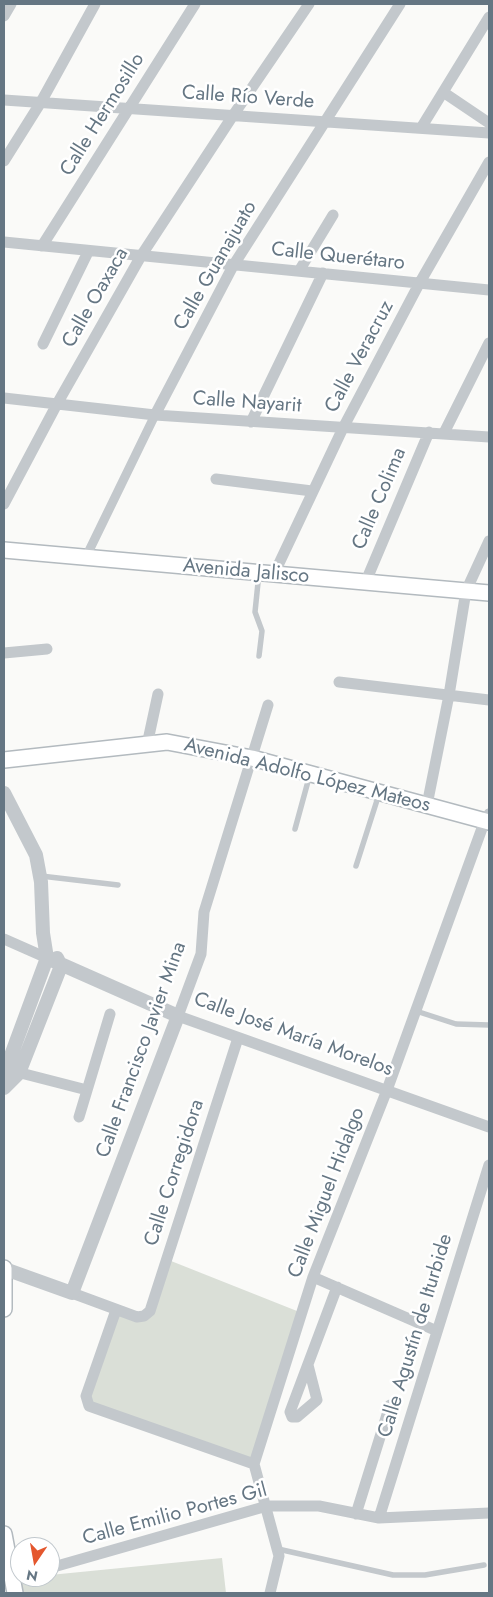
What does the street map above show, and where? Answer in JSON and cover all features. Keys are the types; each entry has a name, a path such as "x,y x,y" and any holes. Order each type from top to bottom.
{"main road":[{"name":"Avenida Jalisco","path":"4,550 85,559 489,593"},
{"name":"Avenida Adolfo López Mateos","path":"4,760 147,745 177,744 252,758 379,793 488,819"},
{"path":"4,1309 5,1269"},
{"path":"4,1534 10,1558"}],"street":[{"path":"4,16 10,4"},
{"path":"4,161 41,102 95,4"},
{"name":"Calle Hermosillo","path":"42,246 195,4"},
{"name":"Calle Oaxaca","path":"4,504 57,404 141,256 309,4"},
{"name":"Calle Guanajuato","path":"85,559 156,415 233,266 400,4"},
{"path":"421,128 489,17"},
{"path":"443,92 489,123"},
{"name":"Calle Río Verde","path":"4,100 489,133"},
{"name":"Calle Veracruz","path":"267,573 312,491 419,284 489,162"},
{"path":"299,271 333,215"},
{"name":"Calle Querétaro","path":"4,242 88,252 489,290"},
{"path":"42,344 88,252"},
{"path":"250,422 323,273"},
{"path":"444,433 489,343"},
{"name":"Calle Nayarit","path":"4,398 156,415 489,437"},
{"name":"Calle Colima","path":"366,582 429,432"},
{"path":"216,479 312,491"},
{"path":"427,805 449,695 466,591 489,541"},
{"path":"4,653 47,650"},
{"path":"339,682 489,700"},
{"path":"147,745 158,694"},
{"name":"Calle Francisco Javier Mina","path":"72,1293 201,954 204,912 268,705"},
{"path":"4,793 36,855 40,876 43,933 48,958 4,1088"},
{"name":"Calle Miguel Hidalgo","path":"254,1464 314,1277 387,1090 488,819"},
{"path":"10,1070 62,966 43,933"},
{"name":"Calle José María Morelos","path":"4,939 178,1016 489,1127"},
{"path":"79,1117 110,1014"},
{"name":"Calle Corregidora","path":"116,1310 137,1317 144,1316 150,1311 238,1038"},
{"path":"10,1070 88,1090"},
{"name":"Calle Agustín de Iturbide","path":"379,1518 488,1172"},
{"path":"5,1269 116,1310"},
{"path":"314,1277 437,1332"},
{"path":"308,1365 337,1287"},
{"name":"Calle Emilio Portes Gil","path":"116,1310 86,1396 86,1403 92,1408 254,1464"},
{"path":"356,1514 390,1405"},
{"path":"254,1464 267,1506 279,1556 270,1593"},
{"name":"Calle Emilio Portes Gil","path":"60,1565 267,1506 319,1506 379,1518 489,1513"}],"lane":[{"path":"258,656 262,632 255,612 267,573"},
{"path":"295,830 310,774"},
{"path":"356,866 379,793"},
{"path":"40,876 118,885"},
{"path":"416,1011 456,1024 489,1025"},
{"path":"278,1549 393,1575 424,1575 484,1565"}],"shaded area":[{"path":"166,1259 302,1313 254,1464 86,1403 116,1310 144,1316"},
{"path":"222,1558 226,1593 15,1593 14,1587 60,1587 60,1574"}]}
